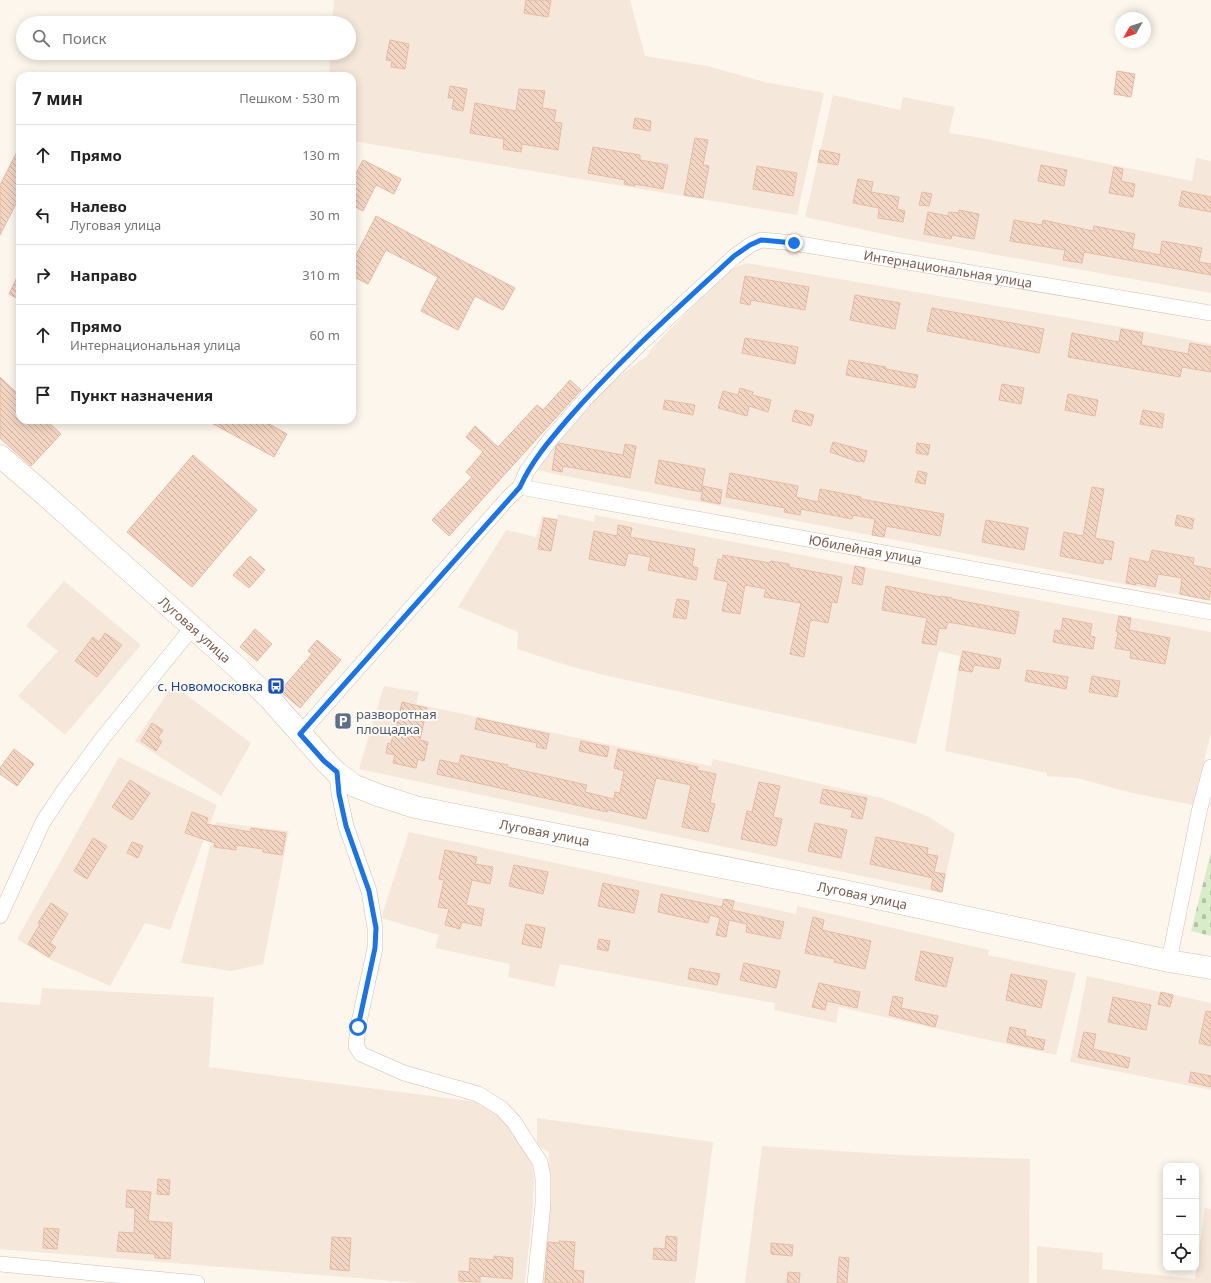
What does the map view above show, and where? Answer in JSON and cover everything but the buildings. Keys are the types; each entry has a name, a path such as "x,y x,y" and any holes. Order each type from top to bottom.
{"street":[{"name":"Интернациональная улица","path":"300,734 520,487 526,471 586,397 734,256 750,245 761,240 794,243 866,254 1211,314"},
{"name":"Луговая улица","path":"0,456 239,669 270,699 324,761 355,786 415,807 844,891 1168,961 1211,968"},
{"name":"Юбилейная улица","path":"520,487 1211,612"},
{"path":"0,916 43,822 59,798 101,740 192,628"},
{"path":"1168,961 1199,812 1211,767"},
{"path":"337,772 339,794 346,826 369,891 376,928 375,948 358,1027 356,1046 361,1054 404,1072 478,1094 502,1108 514,1122 540,1162 543,1178 543,1204 535,1283"},
{"path":"0,1264 104,1279 197,1283"}],"shaded area":[{"path":"334,0 630,0 645,56 707,66 765,82 824,93 797,215 356,142 356,72 329,72 330,60 356,60 356,16 333,16"},
{"path":"833,95 900,110 903,97 955,107 949,133 976,137 1192,181 1196,158 1211,161 1211,293 902,238 805,217"},
{"path":"746,263 1121,327 1211,344 1211,601 549,473 534,468 596,394 648,355 652,348 727,271"},
{"path":"558,514 594,522 595,515 957,585 1211,632 1211,733 1193,805 1132,793 1077,778 1047,776 1047,773 945,751 960,656 939,651 916,744 604,675 569,666 517,649 518,632 458,607 506,530 536,537 542,516 557,519"},
{"path":"64,581 141,645 65,735 18,696 58,651 26,626"},
{"path":"173,685 251,743 221,796 135,741"},
{"path":"384,686 419,692 416,704 711,766 713,759 882,798 929,817 955,834 942,893 359,769"},
{"path":"119,757 217,805 170,930 145,923 110,986 51,960 17,939"},
{"path":"216,822 289,831 263,964 231,971 181,963"},
{"path":"409,832 796,914 797,906 989,950 988,955 1076,973 1056,1055 839,1007 836,1023 774,1010 775,1003 560,964 554,987 508,977 510,964 435,948 439,935 381,918"},
{"path":"1087,976 1211,1003 1211,1090 1070,1062"},
{"path":"42,988 214,997 209,1067 477,1102 502,1118 531,1158 534,1179 533,1206 525,1283 418,1283 0,1249 0,1002 40,1005"},
{"path":"537,1118 713,1142 695,1283 543,1283 549,1186 549,1152 537,1145"},
{"path":"762,1146 901,1155 1030,1159 1029,1283 745,1283"},
{"path":"1205,1208 1211,1209 1211,1283 1037,1283 1037,1246 1103,1253 1102,1269 1195,1279 1196,1271 1199,1271 1199,1251"}],"green space":[{"path":"1211,852 1211,936 1191,931"}],"place":[{"name":"с. Новомосковка","path":"276,686"},
{"name":"разворотная площадка","path":"343,721"}],"route":[{"path":"358,1027 366,984 375,948 376,928 369,891 346,826 339,794 337,772 324,761 300,734 508,498 520,487 526,471 586,397 734,256 750,245 761,240 794,243"}]}
